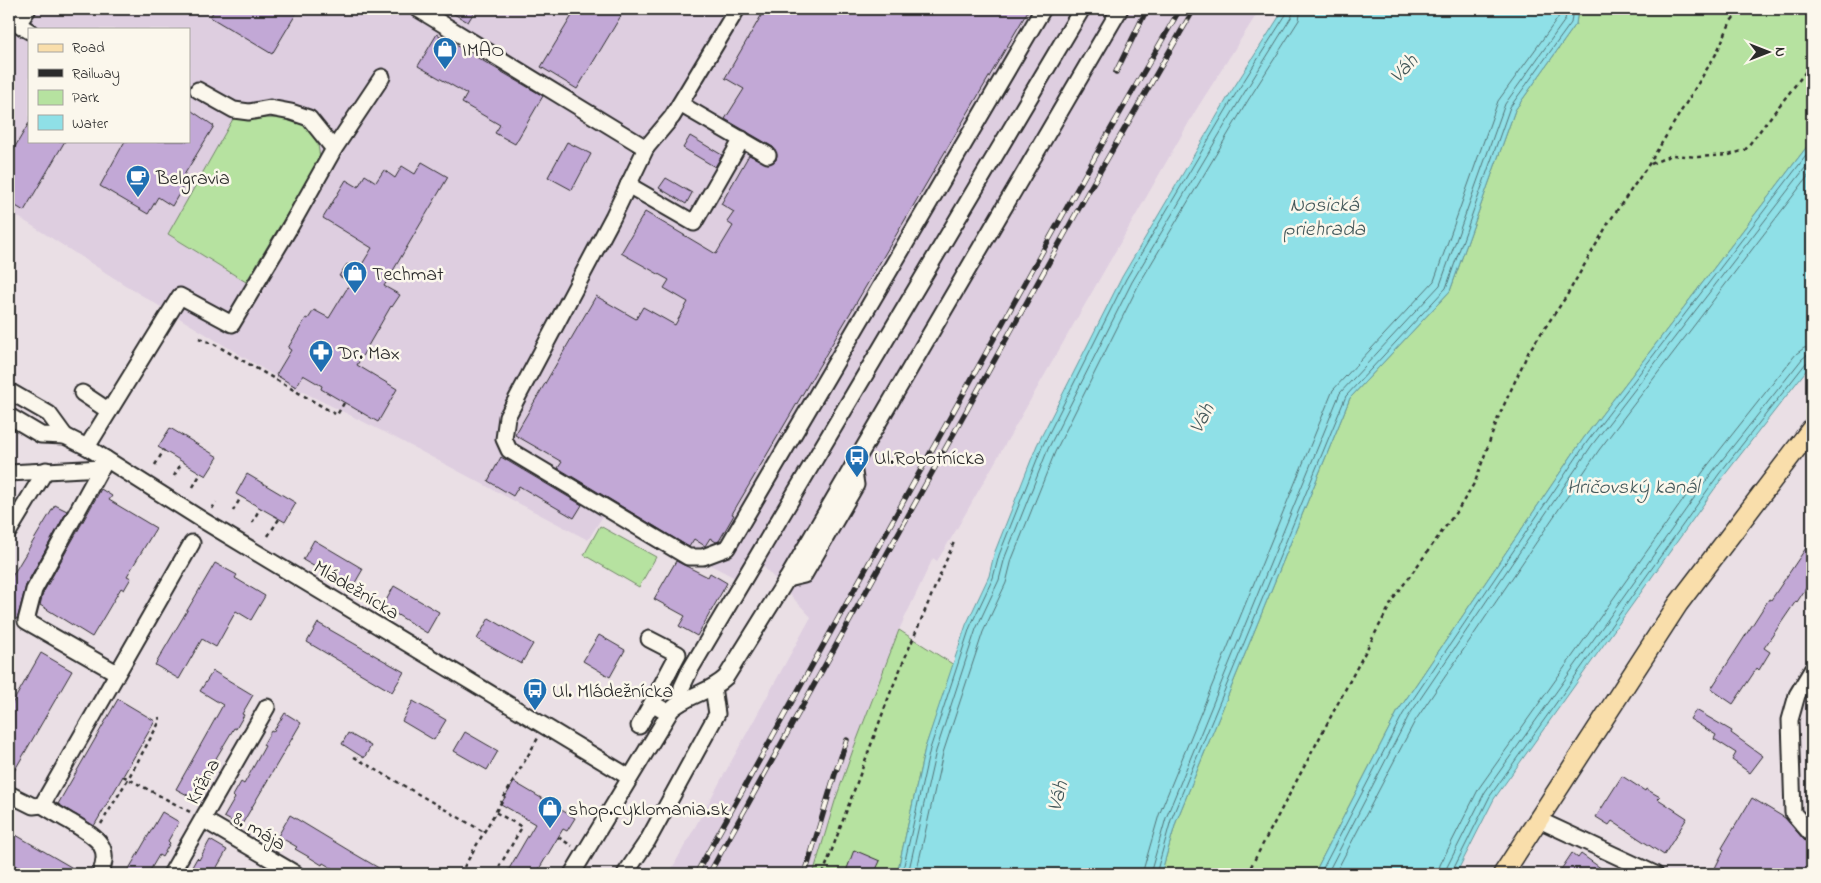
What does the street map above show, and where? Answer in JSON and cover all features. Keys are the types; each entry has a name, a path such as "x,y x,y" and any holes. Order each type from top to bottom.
{"main road":[{"path":"1503,874 1678,604 1812,428"}],"street":[{"path":"23,28 28,9"},
{"path":"418,9 646,148"},
{"path":"737,9 672,117 646,148 613,217 511,408 507,417 504,439 509,450 688,557 703,557 727,548 1043,9"},
{"path":"572,874 629,777 675,708 690,670 1082,9"},
{"path":"652,703 675,708 713,687 726,677 787,579 1120,9"},
{"path":"87,447 180,296 232,324 290,228 334,149 382,77"},
{"path":"198,90 234,110 249,112 270,108 310,118 334,149"},
{"path":"680,104 768,155"},
{"path":"628,185 694,223 742,139"},
{"name":"Mládežnícka","path":"9,391 49,414 65,436"},
{"path":"82,393 109,411"},
{"name":"Mládežnícka","path":"9,416 41,435 65,436 87,447 104,463 204,521 629,777"},
{"path":"9,473 104,463"},
{"path":"104,463 34,590 26,621 117,673"},
{"path":"9,531 46,470"},
{"path":"42,805 192,543"},
{"path":"638,726 678,654 649,639"},
{"path":"1812,670 1797,695 1790,720 1793,813 1812,835"},
{"path":"625,874 648,840 717,714 713,687"},
{"name":"Krížna","path":"171,874 204,820 267,707"},
{"path":"9,794 32,806 42,805 93,836 102,846 105,856 100,874"},
{"path":"1538,819 1655,874"},
{"name":"8. mája","path":"204,820 296,874"}],"path":[{"path":"1247,874 1394,598 1459,508 1475,482 1498,418 1529,351 1566,297 1608,222 1649,164 1716,54 1731,21 1741,9"},
{"path":"1649,164 1672,155 1698,157 1729,155 1745,150 1807,70"},
{"path":"198,338 214,344 337,415 344,403"},
{"path":"155,465 164,450"},
{"path":"174,476 182,462"},
{"path":"193,487 201,473"},
{"path":"233,511 241,497"},
{"path":"210,512 216,502"},
{"path":"252,523 260,508"},
{"path":"268,536 279,519"},
{"path":"823,874 891,691 954,542"},
{"path":"93,836 128,779 160,721 159,717"},
{"path":"460,874 540,735"},
{"path":"354,757 484,832"},
{"path":"123,776 204,820"},
{"path":"495,812 522,828 495,874"},
{"path":"558,838 575,848"}],"shaded area":[{"path":"9,9 1260,9 1196,110 955,532 937,561 933,558 899,630 853,750 813,874 669,874 811,617 762,565 747,584 606,511 588,540 388,434 293,387 133,290 9,211"}],"green space":[{"path":"1578,9 1812,9 1812,140 1583,439 1398,711 1314,874 1161,874 1176,822 1350,398 1450,291 1515,110 1576,24"},
{"path":"285,118 306,126 318,144 320,159 246,282 168,234 233,119"},
{"path":"600,526 656,557 639,587 584,555"},
{"path":"899,630 954,665 925,748 897,874 813,874 835,801"}],"water":[{"name":"Nosická priehrada","path":"1284,9 1578,9 1576,24 1515,110 1450,291 1350,398 1176,822 1161,874 897,874 925,748 966,625 989,576 994,554 1037,445 1122,277 1231,92"},
{"name":"Hričovský kanál","path":"1812,140 1812,363 1723,477 1494,799 1456,874 1314,874 1398,711 1583,439"}],"building":[{"path":"215,9 299,9 272,54 210,17"},
{"path":"445,9 476,9 468,22"},
{"path":"576,9 625,9 577,89 541,67"},
{"path":"765,9 1029,9 732,514 734,515 719,541 716,542 710,538 705,546 694,539 689,547 558,468 562,462 515,435 596,296 636,319 643,307 675,325 688,302 664,288 669,280 621,253 645,212 716,254 733,226 727,222 734,212 721,204 749,155 768,164 776,160 777,155 773,147 725,119 744,89 725,78"},
{"path":"437,34 543,96 515,144 495,133 500,125 462,103 467,94 418,66"},
{"path":"190,110 214,126 184,175 188,178 172,206 158,197 148,214 100,186 124,142 190,142"},
{"path":"28,125 28,142 64,142 24,211 9,202 9,157"},
{"path":"690,136 722,155 715,167 683,148"},
{"path":"567,142 591,154 572,190 548,177"},
{"path":"422,162 448,177 384,286 400,295 391,306 357,365 397,389 378,422 321,389 322,386 303,375 296,387 276,375 291,350 288,348 306,318 308,319 314,310 329,318 351,282 339,276 347,264 358,271 372,248 323,218 346,180 358,187 365,175 376,182 384,170 395,178 402,166 415,174"},
{"path":"666,178 692,193 686,204 659,188"},
{"path":"170,428 218,457 206,476 158,447"},
{"path":"501,457 582,505 574,518 519,486 513,496 488,481"},
{"path":"247,474 296,503 285,522 236,494"},
{"path":"101,489 112,496 109,500 156,528 127,576 131,578 124,590 121,588 92,637 40,605 43,593"},
{"path":"55,505 67,511 26,585 18,616 9,631 9,578 11,578"},
{"path":"1812,539 1812,579 1764,648 1770,652 1759,670 1757,668 1733,704 1711,689 1769,599 1771,600"},
{"path":"314,540 363,569 352,588 303,560"},
{"path":"676,561 708,577 710,573 727,583 697,636 679,626 685,616 654,599"},
{"path":"215,563 237,575 235,578 265,596 251,620 236,611 216,647 202,639 179,679 155,665"},
{"path":"394,586 439,612 427,633 383,606"},
{"path":"489,618 533,644 521,664 477,639"},
{"path":"318,623 404,672 392,692 307,642"},
{"path":"599,635 625,650 610,677 583,661"},
{"path":"41,653 72,671 9,780 9,709"},
{"path":"213,671 253,695 236,729 234,728 212,765 214,766 206,781 204,779 193,798 176,789 223,705 200,691"},
{"path":"118,699 155,721 94,826 58,804"},
{"path":"413,701 446,720 434,740 402,721"},
{"path":"1696,710 1732,731 1731,733 1763,756 1750,773 1732,760 1736,753 1714,739 1716,735 1690,719"},
{"path":"285,713 301,723 241,826 224,817 235,798 233,796 241,782 244,784 271,731 273,732"},
{"path":"465,732 498,751 487,770 454,751"},
{"path":"348,733 371,746 364,758 342,744"},
{"path":"1622,776 1645,791 1646,789 1660,797 1658,799 1687,818 1664,855 1612,821 1609,825 1596,817"},
{"path":"514,782 575,818 567,831 563,829 536,874 506,874 535,824 501,804"},
{"path":"1752,798 1785,818 1805,841 1812,844 1812,874 1712,874 1724,850 1722,848"},
{"path":"162,812 179,822 168,841 170,843 162,857 159,855 148,874 126,874"},
{"path":"290,815 389,874 342,874 295,849 297,847 278,836"},
{"path":"9,831 83,874 30,874 9,862"},
{"path":"210,840 227,850 213,874 188,874 197,858 199,860"},
{"path":"854,850 880,861 874,874 845,874"},
{"path":"1572,853 1578,858 1581,854 1609,874 1558,874"}],"railway":[{"path":"1116,72 1147,9"},
{"path":"696,874 1105,139 1180,9"},
{"path":"709,874 1088,192 1194,9"},
{"path":"805,874 847,740"}],"place":[{"name":"IMAO","path":"445,70"},
{"name":"Belgravia","path":"138,198"},
{"name":"Techmat","path":"355,294"},
{"name":"Dr. Max","path":"321,373"},
{"name":"Ul.Robotnícka","path":"857,478"},
{"name":"Ul. Mládežnícka","path":"535,711"},
{"name":"shop.cyklomania.sk","path":"550,829"}],"water label":[{"name":"Váh","path":"1403,68"},
{"name":"Váh","path":"1201,418"},
{"name":"Váh","path":"1057,796"}]}
